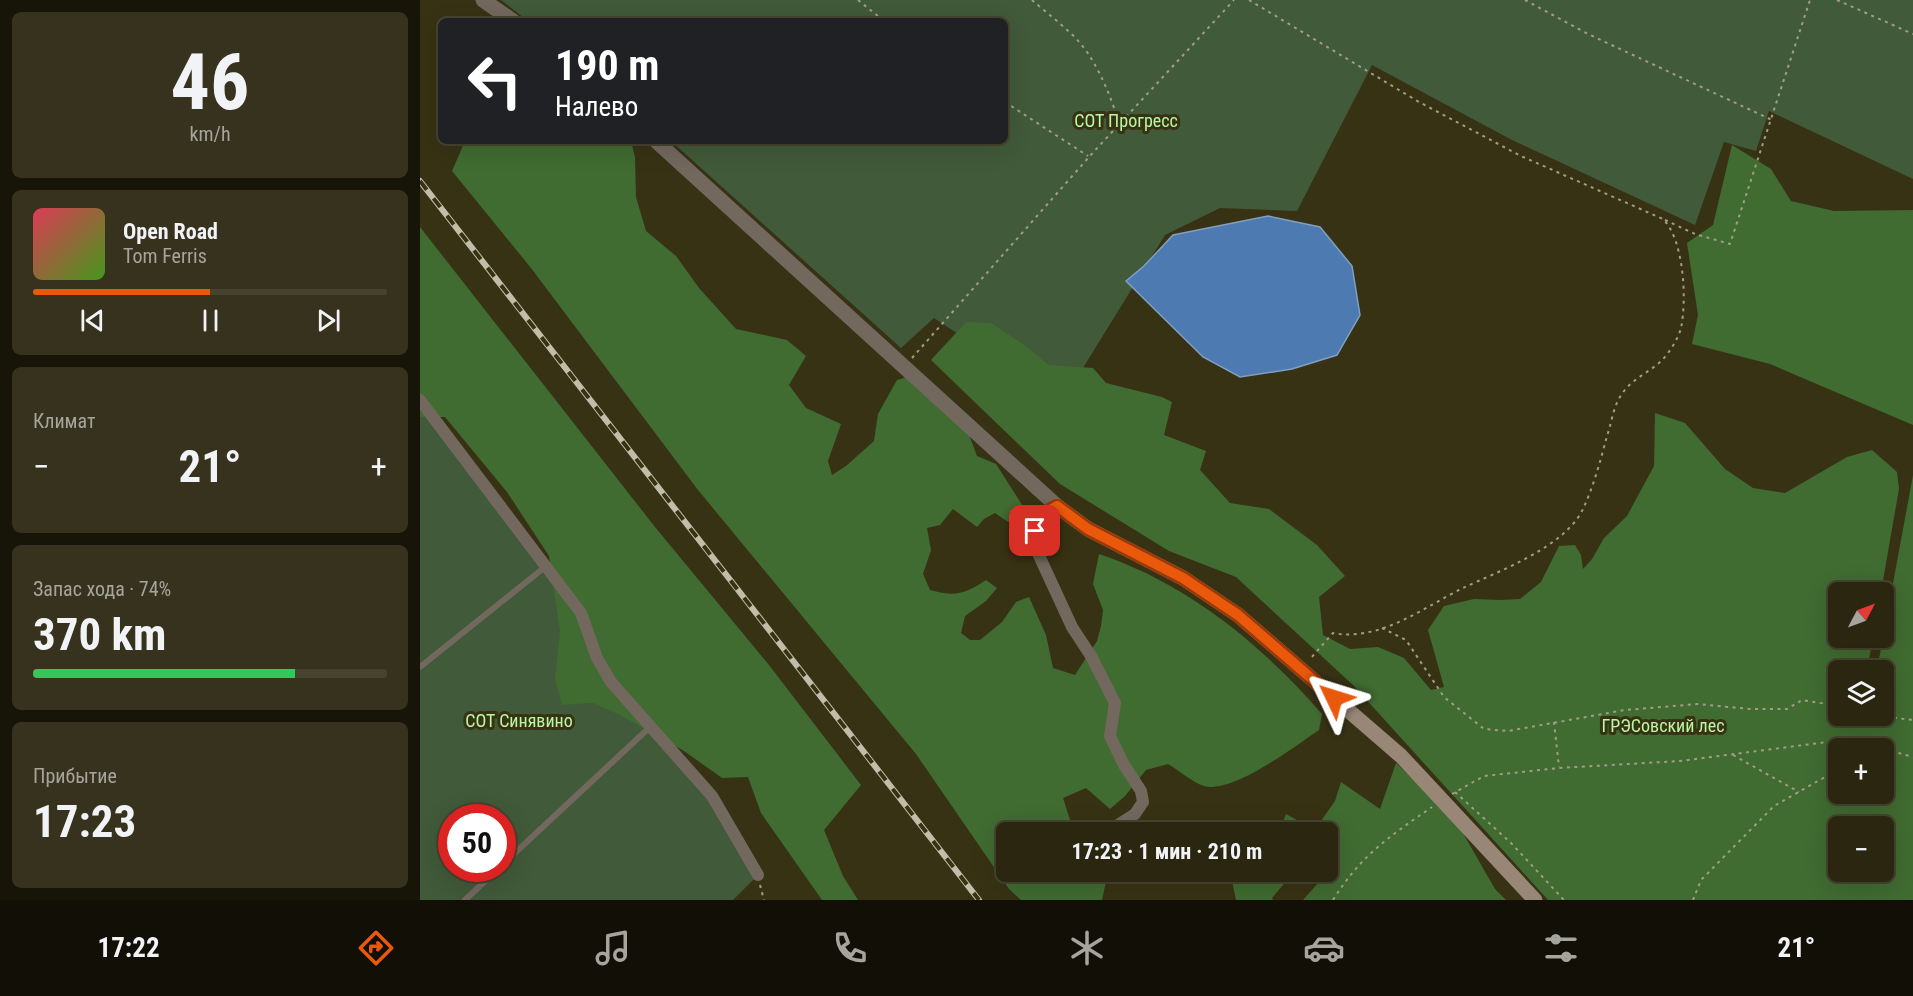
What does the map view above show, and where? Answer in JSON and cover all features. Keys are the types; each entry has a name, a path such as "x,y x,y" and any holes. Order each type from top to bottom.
{"main road":[{"path":"1057,506 1088,529 1183,578 1238,615 1449,796 1535,900"}],"street":[{"path":"483,0 509,18"},
{"path":"659,144 1057,506 1041,515 1035,531 1035,549 1072,627 1091,656 1115,703 1110,736 1124,765 1141,791 1143,802 1135,814 1123,822"},
{"path":"421,403 581,614 597,658 611,681 712,796 758,875"}],"lane":[{"path":"420,667 545,567"},
{"path":"516,852 650,727"},
{"path":"465,900 484,882"}],"path":[{"path":"858,0 881,18"},
{"path":"1032,0 1064,28 1088,54 1119,123"},
{"path":"904,367 1119,123 1234,0"},
{"path":"1249,0 1419,102 1521,156 1695,234 1730,244 1810,0"},
{"path":"1525,0 1588,34 1772,120"},
{"path":"1837,0 1913,34"},
{"path":"1008,104 1089,157"},
{"path":"1301,669 1333,633 1343,635 1382,628 1410,618 1461,589 1548,546 1569,527 1582,511 1622,393 1662,361 1673,346 1680,329 1683,303 1682,272 1675,237 1663,219"},
{"path":"1382,628 1406,640 1444,697 1484,729 1508,731 1625,710 1696,704 1750,709 1786,709 1802,700 1828,704"},
{"path":"1894,718 1913,720"},
{"path":"1554,722 1559,768"},
{"path":"1333,900 1348,876 1381,843 1449,796 1484,776 1733,755 1828,742"},
{"path":"1894,752 1913,757"},
{"path":"1733,755 1799,792"},
{"path":"1693,900 1701,880 1774,806 1828,775"},
{"path":"1449,796 1510,843 1564,900"},
{"path":"758,875 764,900"}],"green space":[{"name":"СОТ Прогресс","path":"501,0 1913,0 1913,179 1769,111 1756,151 1724,142 1695,225 1512,140 1372,65 1297,211 1220,208 1165,235 1062,402 934,318 901,348 674,144 1008,144 1008,18 524,18"},
{"path":"464,144 632,144 635,157 636,197 646,231 676,256 699,288 736,329 787,340 806,356 789,385 806,408 841,424 828,461 832,475 846,466 874,441 878,414 897,380 920,373 960,411 977,456 996,464 1026,511 1008,522 995,513 984,519 977,527 953,509 940,525 927,528 931,550 923,574 930,590 960,593 986,580 997,588 986,601 965,616 961,633 970,640 980,640 1002,622 1016,602 1029,597 1046,635 1053,668 1075,675 1097,641 1101,626 1103,610 1093,584 1099,554 1163,582 1193,599 1221,619 1274,664 1322,714 1319,730 1280,757 1231,783 1216,787 1204,786 1168,764 1146,770 1125,796 1110,809 1086,788 1063,798 1071,822 996,822 996,870 916,754 698,490 531,268 452,171"},
{"path":"1732,145 1771,169 1791,201 1834,211 1913,210 1913,425 1770,364 1692,344 1698,315 1687,243 1713,225"},
{"path":"420,227 655,527 769,665 861,785 824,830 843,876 858,900 822,900 761,813 748,777 722,778 684,751 620,715 593,703 562,705 555,679 560,631 549,556 507,492 445,417 420,417"},
{"name":"ГРЭСовский лес","path":"966,322 991,323 1049,365 1093,368 1106,383 1162,397 1172,402 1164,435 1206,451 1200,470 1230,503 1269,509 1317,545 1345,576 1319,597 1323,635 1350,649 1378,647 1404,658 1431,690 1444,687 1428,630 1444,606 1474,599 1520,599 1541,582 1559,546 1575,545 1581,555 1583,569 1592,559 1604,538 1627,516 1654,466 1655,413 1685,423 1725,469 1753,488 1785,493 1847,457 1872,450 1897,472 1899,489 1883,582 1828,582 1828,648 1871,648 1869,660 1828,660 1828,726 1894,726 1894,660 1879,660 1881,648 1894,648 1893,582 1913,475 1913,900 1548,900 1353,685 1236,577 1169,551 1060,484 931,360"},
{"name":"СОТ Синявино","path":"420,400 712,796 758,875 733,900 420,900"},
{"path":"1396,763 1456,821 1495,889 1506,900 1303,900 1319,882 1338,882 1338,822 1321,821 1335,801 1341,782 1380,809"},
{"path":"1286,814 1300,822 1283,822"},
{"path":"1004,882 1106,882 1102,900 1021,900"},
{"path":"1232,882 1286,882 1272,898 1273,900 1236,900"}],"water":[{"path":"1268,216 1320,227 1352,266 1360,315 1337,355 1292,369 1240,377 1203,357 1126,281 1144,266 1173,235"}],"railway":[{"path":"420,181 979,900"}],"route":[{"path":"1035,531 1041,515 1057,506 1088,529 1183,578 1238,615 1334,698"}]}
